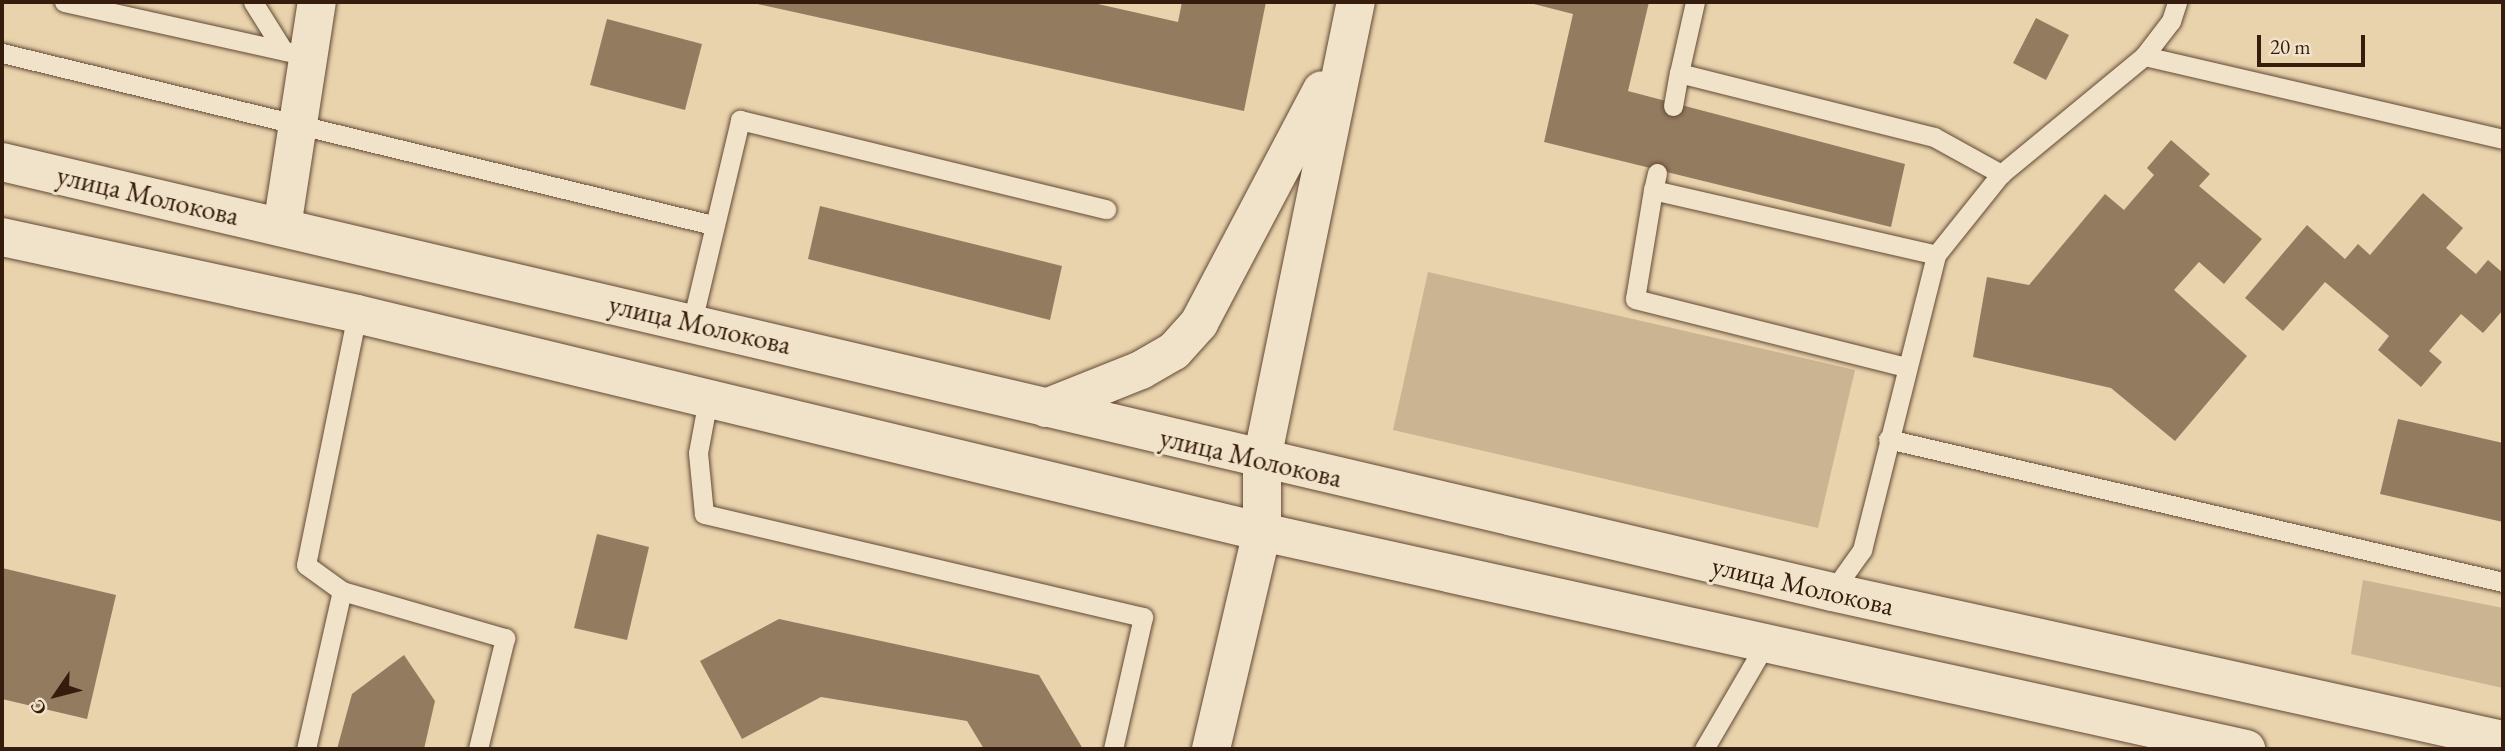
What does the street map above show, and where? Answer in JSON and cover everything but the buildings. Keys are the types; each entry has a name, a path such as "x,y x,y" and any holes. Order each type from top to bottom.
{"main road":[{"path":"1211,749 1262,532 1262,459 1356,2"},
{"path":"282,227 311,26"},
{"path":"1046,408 1141,370 1174,351 1199,323 1347,41"},
{"name":"улица Молокова","path":"2,162 1832,592 2503,740"},
{"path":"2,237 357,314 1262,532 2246,749"}],"lane":[{"path":"64,2 311,26"},
{"path":"253,2 311,26"},
{"path":"1673,106 1695,2"},
{"path":"1832,592 1862,550 1905,367 1936,255 2001,174 2144,56 2171,21 2177,2"},
{"path":"2,53 713,225"},
{"path":"2144,56 2503,139"},
{"path":"1679,74 1934,137 2001,174"},
{"path":"692,322 740,120 1106,209"},
{"path":"1905,367 1635,299 1655,182 1936,255"},
{"path":"357,314 306,565 342,592 505,638 478,749"},
{"path":"708,399 698,453 704,514 1143,617 1113,749"},
{"path":"1888,439 2503,582"},
{"path":"306,749 342,592"},
{"path":"1704,749 1766,643"}],"shaded area":[{"path":"1428,272 1855,370 1818,528 1393,430"},
{"path":"2363,580 2503,608 2503,688 2351,654"}]}
